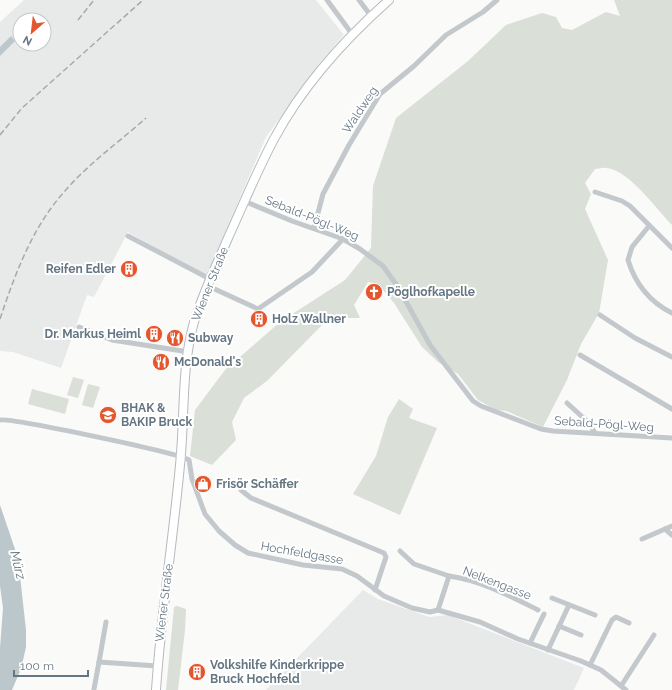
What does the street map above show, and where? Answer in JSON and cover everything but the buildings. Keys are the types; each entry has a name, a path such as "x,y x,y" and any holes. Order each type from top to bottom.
{"main road":[{"name":"Wiener Straße","path":"156,690 157,666 181,456 183,403 194,323 209,283 244,201 275,137 319,72 352,34 390,0"}],"street":[{"path":"327,0 352,34"},
{"path":"359,0 371,16"},
{"name":"Waldweg","path":"314,228 323,194 349,145 380,94 414,66 446,35 483,12 497,0"},
{"path":"595,192 622,201 630,206 672,248"},
{"name":"Sebald-Pögl-Weg","path":"244,201 292,221 343,239 360,248 383,266 398,287 430,345 473,401 481,406 541,429 672,438"},
{"path":"649,226 632,246 628,260 638,283 660,307 672,313"},
{"path":"128,236 209,283 258,309 307,275 343,239"},
{"path":"600,315 641,342 672,358"},
{"path":"79,327 112,340 189,352"},
{"path":"580,355 672,409"},
{"path":"567,403 589,422 595,433"},
{"path":"0,420 21,422 181,456"},
{"name":"Hochfeldgasse","path":"181,456 189,460 192,479 205,514 211,523 235,545 248,553 261,557 342,569 357,576 384,596 412,608 430,612 438,610 480,622 530,643 590,665 601,670 626,690"},
{"name":"Hochfeldgasse","path":"241,490 251,498 384,553 386,557 375,590"},
{"path":"642,539 672,526"},
{"path":"665,529 672,535"},
{"path":"400,551 414,564 449,576 438,610"},
{"name":"Nelkengasse","path":"449,576 469,580 501,592 538,610"},
{"path":"552,598 595,615"},
{"path":"548,650 570,605"},
{"path":"530,643 544,614"},
{"path":"590,665 612,620 616,617 629,623"},
{"path":"94,688 106,622"},
{"path":"559,626 581,635"},
{"path":"621,686 654,635"},
{"path":"99,662 157,666"}],"shaded area":[{"path":"24,0 316,0 344,35 320,63 266,137 206,277 128,232 94,297 87,295 61,368 13,352 0,351 0,22"},
{"path":"614,0 672,0 672,225 633,183 616,171 605,168 595,169 585,183 591,194 585,209 608,260 599,313 581,344 567,380 543,427 506,411 496,410 478,400 458,374 438,362 422,347 394,303 378,284 368,282 354,305 360,318 346,318 335,315 321,326 267,381 244,398 232,422 236,440 212,465 190,456 195,410 225,370 280,322 345,280 371,248 373,186 396,118 468,61 506,25 542,13 556,17 562,28 572,30 606,12 620,16"},
{"path":"73,377 84,380 78,398 67,395"},
{"path":"88,384 100,387 93,408 82,405"},
{"path":"32,389 69,399 65,414 28,404"},
{"path":"399,399 413,409 409,418 437,428 400,515 353,494 376,456 388,417"},
{"path":"363,590 378,599 429,617 448,615 584,668 574,690 266,690"},
{"path":"177,606 186,609 178,690 166,690 174,607"}],"water":[{"path":"11,36 12,44 0,56 0,47"},
{"name":"Mürz","path":"0,505 18,558 26,630 26,647 21,669 12,690 0,690 0,648 3,608 0,586"}],"railway":[{"path":"78,20 94,0"},
{"path":"0,135 22,108 143,0"},
{"path":"0,319 18,269 34,236 53,206 83,172 146,118"}],"place":[{"name":"Reifen Edler","path":"129,269"},
{"name":"Pöglhofkapelle","path":"374,292"},
{"name":"Holz Wallner","path":"259,319"},
{"name":"Dr. Markus Heiml","path":"154,334"},
{"name":"Subway","path":"175,338"},
{"name":"McDonald's","path":"161,362"},
{"name":"BHAK & BAKIP Bruck","path":"108,415"},
{"name":"Frisör Schäffer","path":"203,484"},
{"name":"Volkshilfe Kinderkrippe Bruck Hochfeld","path":"197,672"}]}
